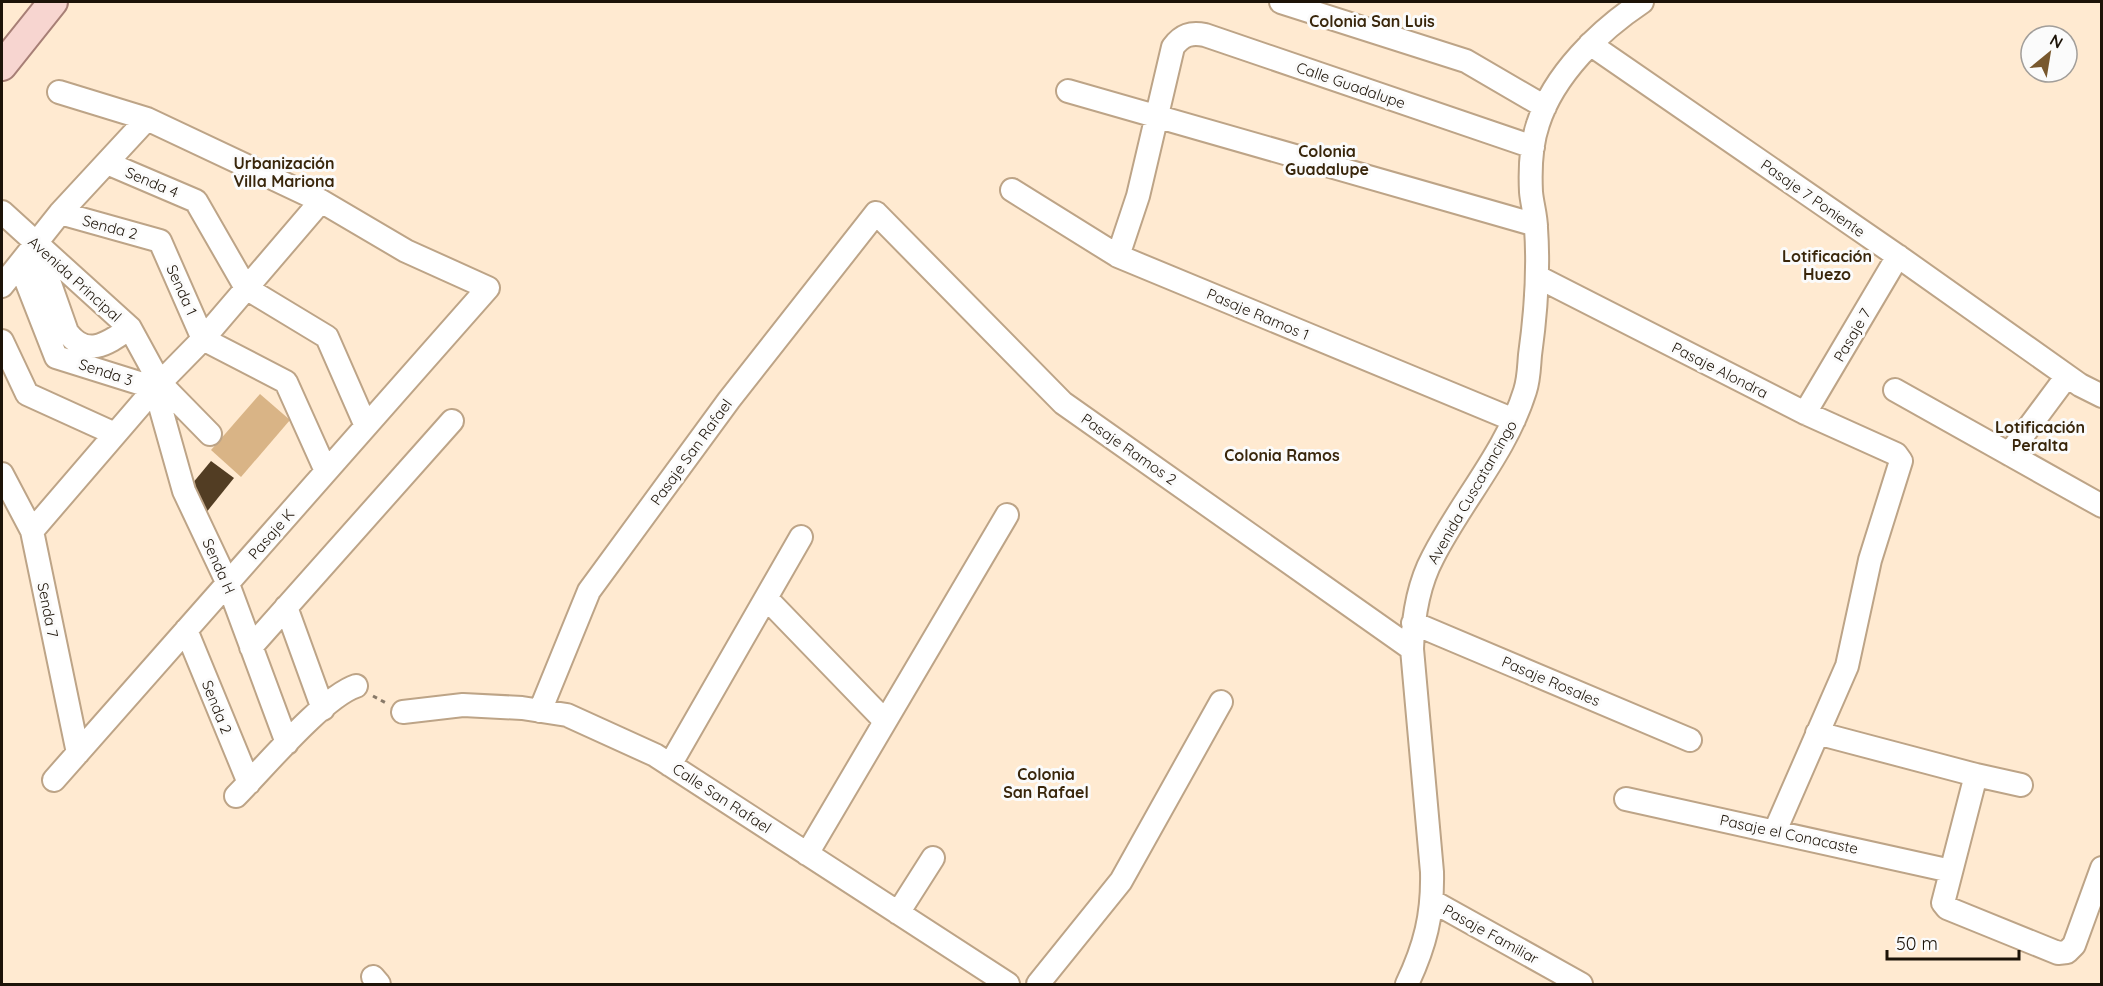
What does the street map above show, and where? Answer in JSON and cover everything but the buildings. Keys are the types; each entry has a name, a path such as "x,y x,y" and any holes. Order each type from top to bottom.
{"main road":[{"path":"2,66 53,2"}],"street":[{"path":"1281,2 1466,61 1545,107"},
{"name":"Avenida Cuscatancingo","path":"1407,984 1421,954 1432,901 1432,872 1412,649 1413,623 1419,594 1432,559 1484,477 1514,420 1526,388 1538,277 1536,225 1531,191 1533,147 1538,124 1545,107 1564,76 1590,45 1618,18 1642,2"},
{"name":"Calle Guadalupe","path":"1156,116 1173,47 1179,40 1194,32 1533,147"},
{"name":"Pasaje 7 Poniente","path":"1590,45 1898,256 2067,376 2098,395"},
{"path":"1068,91 1536,225"},
{"path":"32,531 115,434 203,339 321,201 147,119 59,92"},
{"path":"1118,256 1138,196 1156,116"},
{"path":"2,286 60,213 147,119"},
{"name":"Senda 4","path":"107,163 196,201 246,288"},
{"name":"Pasaje Ramos 1","path":"1012,190 1118,256 1514,420"},
{"name":"Pasaje K","path":"54,780 488,288 406,251 321,201"},
{"name":"Avenida Principal","path":"2,212 130,328 158,386 210,434"},
{"name":"Senda 2","path":"60,213 160,241"},
{"name":"Pasaje Ramos 2","path":"876,213 1063,403 1412,649"},
{"name":"Pasaje San Rafael","path":"540,711 589,591 729,400 876,213"},
{"name":"Senda 1","path":"160,241 203,339"},
{"name":"Senda 3","path":"35,243 67,332 74,340 88,347 96,346 130,328"},
{"name":"Pasaje 7","path":"1805,414 1898,256"},
{"name":"Senda 3","path":"20,265 56,357 158,386"},
{"name":"Pasaje Alondra","path":"1538,277 1805,414 1896,454 1901,462 1870,560 1847,666 1817,733"},
{"path":"246,288 327,337 366,426"},
{"path":"203,339 286,382 326,471"},
{"path":"2,341 27,394 115,434"},
{"path":"2009,454 2067,376"},
{"name":"Senda H","path":"158,386 184,490 228,584 287,743"},
{"path":"1895,390 2102,506"},
{"path":"251,647 452,421"},
{"name":"Senda 7","path":"2,474 32,531 78,753"},
{"path":"807,854 1007,515"},
{"path":"670,765 801,537"},
{"path":"766,597 885,721"},
{"path":"286,608 322,709"},
{"name":"Pasaje Rosales","path":"1413,623 1690,740"},
{"name":"Senda 2","path":"186,630 242,789 287,743"},
{"path":"287,743 322,709 347,689 356,687"},
{"path":"1038,984 1121,881 1221,702"},
{"name":"Calle San Rafael","path":"403,712 464,705 522,708 567,715 655,755 1008,984"},
{"path":"1775,831 1817,733 2021,785"},
{"path":"1976,775 1943,903 1953,912 2058,953 2067,952 2074,945 2101,870"},
{"name":"Pasaje el Conacaste","path":"1626,799 1951,871"},
{"path":"898,913 933,858"},
{"name":"Pasaje Familiar","path":"1432,901 1581,984"}],"path":[{"path":"356,687 403,712"}],"shaded area":[{"path":"260,394 290,420 241,477 211,450"}],"district":[{"name":"Colonia San Luis","path":"1372,21"},
{"name":"Colonia Guadalupe","path":"1327,160"},
{"name":"Urbanización Villa Mariona","path":"284,172"},
{"name":"Lotificación Huezo","path":"1827,265"},
{"name":"Lotificación Peralta","path":"2040,436"},
{"name":"Colonia Ramos","path":"1282,455"},
{"name":"Colonia San Rafael","path":"1046,783"}]}
